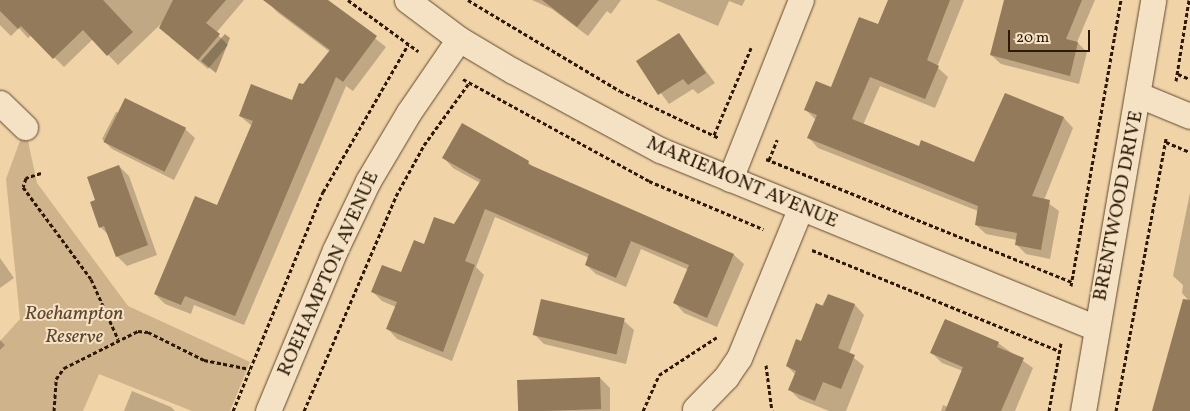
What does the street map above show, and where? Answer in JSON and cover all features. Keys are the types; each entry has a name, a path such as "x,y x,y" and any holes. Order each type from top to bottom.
{"street":[{"name":"MARIEMONT AVENUE","path":"408,0 432,7 459,39 660,150 800,209 1096,328"},
{"path":"730,179 801,0"},
{"name":"BRENTWOOD DRIVE","path":"1083,411 1096,328 1139,95 1153,0"},
{"name":"ROEHAMPTON AVENUE","path":"268,411 335,250 368,181 408,112 459,39"},
{"path":"1139,95 1190,116"},
{"path":"0,103 25,127"},
{"path":"695,409 726,378 738,358 800,209"}],"path":[{"path":"348,0 408,45 419,51"},
{"path":"468,0 620,91 714,135 752,45"},
{"path":"769,160 1071,284 1122,0"},
{"path":"1188,0 1178,74 1190,79"},
{"path":"233,411 323,192 408,45"},
{"path":"304,411 396,196 424,145 469,82 649,181 761,228 758,237"},
{"path":"1116,411 1166,140 1190,152"},
{"path":"41,173 26,178 23,187 91,279 118,339"},
{"path":"811,260 814,251 1059,351"},
{"path":"643,411 659,375 678,360 708,345 722,329"},
{"path":"54,411 59,373 128,334 148,332 204,360 250,369"},
{"path":"1049,411 1061,341"},
{"path":"768,356 766,374 772,411"}],"green space":[{"name":"Roehampton Reserve","path":"25,127 37,183 128,306 250,362 230,411 192,411 99,374 83,411 0,411 0,341 20,319 6,179"}],"shaded area":[{"path":"225,34 230,38 216,73 201,61"}],"building":[{"path":"0,0 103,0 133,32 107,56 83,30 53,59 21,26 18,29 0,11"},
{"path":"173,0 226,0 206,23 220,34 198,60 159,28"},
{"path":"263,0 328,0 377,36 343,82 336,77 235,316 185,296 181,305 154,294 195,196 217,205 253,121 239,116 251,84 292,100 299,83 303,84 330,50"},
{"path":"542,0 599,0 577,27"},
{"path":"888,0 950,0 927,60 939,66 925,99 870,77 852,119 919,146 921,140 974,162 1005,93 1064,117 1032,196 1050,200 1041,250 1015,245 1017,233 975,225 978,206 807,138 817,115 804,110 816,81 831,87 859,17 878,24"},
{"path":"1004,0 1082,0 1066,39 1078,42 1070,76 990,55"},
{"path":"679,33 706,73 688,85 683,79 658,95 636,61"},
{"path":"125,98 186,128 165,172 104,142"},
{"path":"462,123 529,161 528,164 734,254 707,318 673,303 689,265 631,241 616,278 585,265 589,254 485,209 465,261 475,265 443,352 386,329 397,302 371,292 382,265 401,272 414,240 424,244 434,217 454,224 481,180 442,158"},
{"path":"119,165 148,245 116,257 104,226 99,228 90,202 95,200 87,177"},
{"path":"828,294 855,304 838,348 855,355 841,389 823,382 815,401 788,390 796,371 786,366 796,339 801,341 816,303 823,306"},
{"path":"541,299 625,318 616,354 533,335"},
{"path":"1183,299 1190,300 1190,411 1152,411"},
{"path":"945,319 999,342 997,347 1024,358 1001,411 945,411 963,367 930,353"},
{"path":"600,377 601,409 518,411 517,380"}]}
